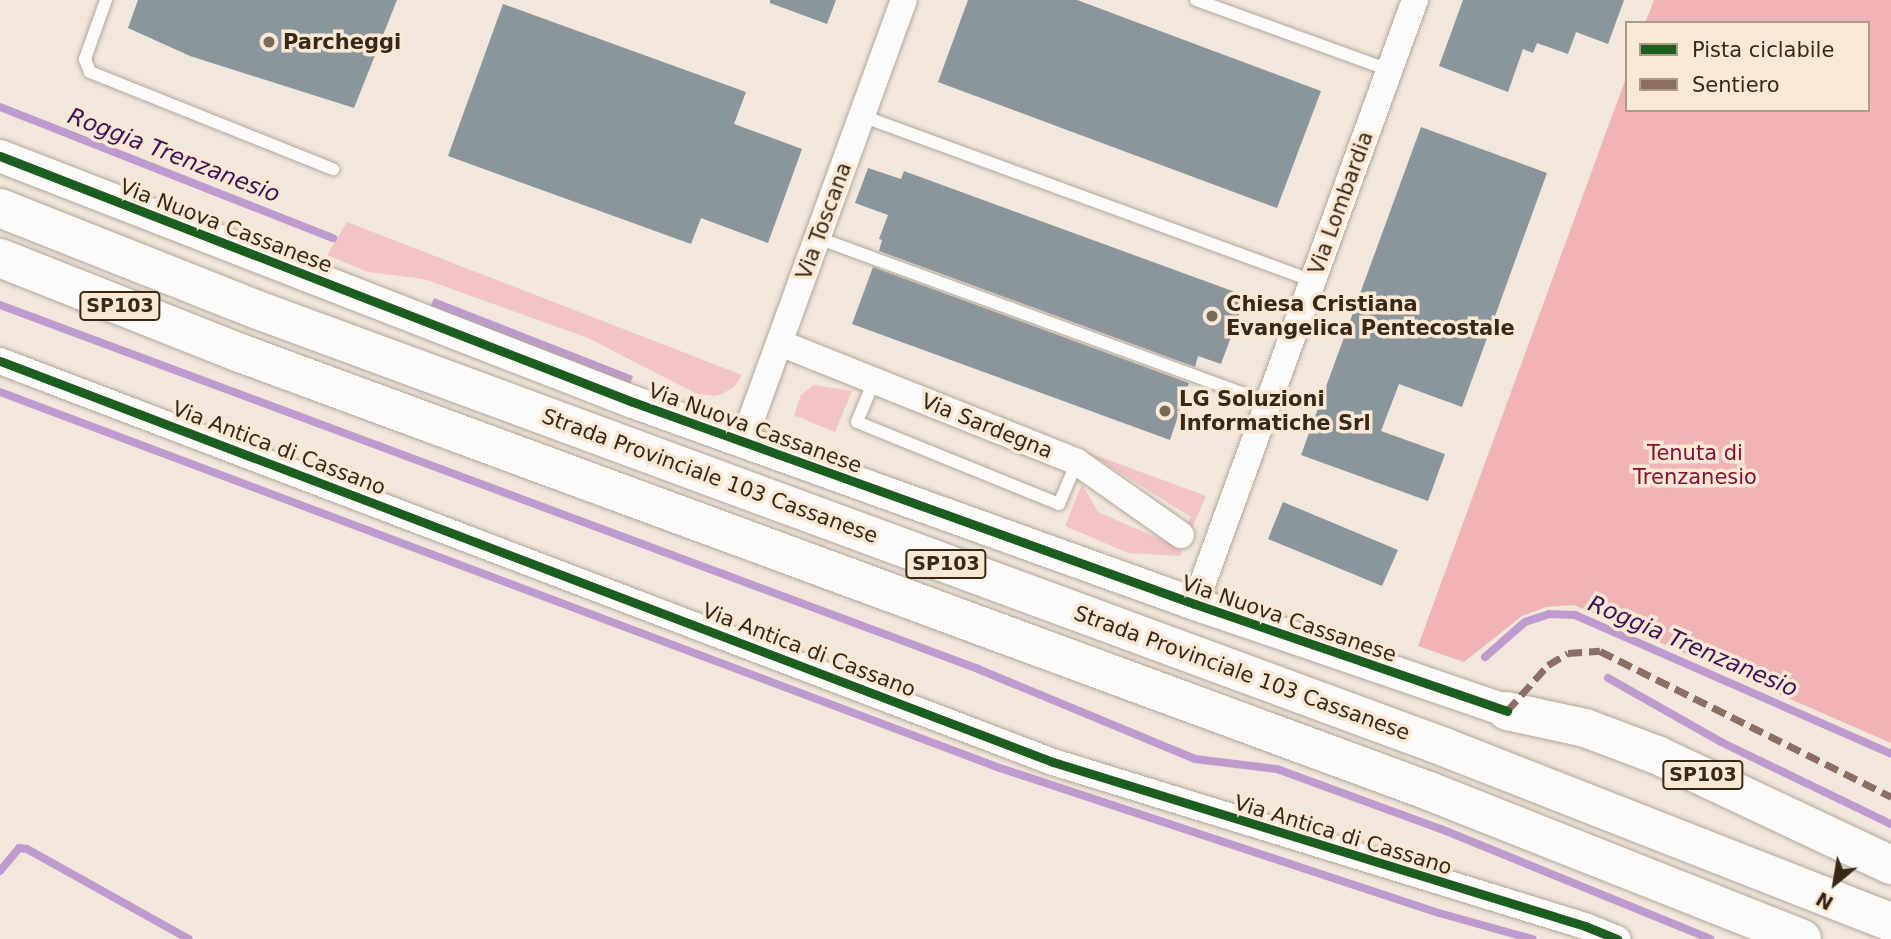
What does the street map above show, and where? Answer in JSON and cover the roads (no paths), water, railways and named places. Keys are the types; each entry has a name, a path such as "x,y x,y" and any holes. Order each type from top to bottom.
{"highway":[{"name":"Strada Provinciale 103 Cassanese","path":"0,208 254,309 1444,747 1891,922"},
{"name":"SP103","path":"0,258 240,353 1429,791 1802,939"},
{"name":"SP103","path":"0,274 240,353"},
{"name":"SP103","path":"1507,711 1585,728 1657,755 1891,865"}],"street":[{"name":"Via Toscana","path":"743,442 904,0"},
{"name":"Via Lombardia","path":"1195,604 1415,0"},
{"name":"Via Nuova Cassanese","path":"0,156 743,442 1195,604 1507,711"},
{"name":"Via Sardegna","path":"780,343 1077,462 1181,535"},
{"name":"Via Antica di Cassano","path":"0,360 1053,762 1585,926 1617,939"}],"lane":[{"path":"106,0 85,59 90,72 333,169"},
{"path":"1196,0 1389,70"},
{"path":"862,116 1312,281"},
{"path":"818,238 1268,403"},
{"path":"874,381 857,422 1059,504 1077,462"}],"waterway":[{"name":"Roggia Trenzanesio","path":"0,107 333,238"},
{"path":"0,305 978,669 1195,759 1277,769 1441,829 1710,939"},
{"path":"0,392 1000,768 1439,913 1532,939"},
{"name":"Roggia Trenzanesio","path":"1485,657 1525,622 1549,614 1575,615 1891,754"},
{"path":"1608,678 1721,742 1891,824"},
{"path":"0,871 19,848 27,849 189,939"}],"place":[{"name":"Parcheggi","path":"269,42"},
{"name":"Chiesa Cristiana Evangelica Pentecostale","path":"1212,316"},
{"name":"LG Soluzioni Informatiche Srl","path":"1165,411"}],"park label":[{"name":"Tenuta di Trenzanesio","path":"1695,465"}]}
